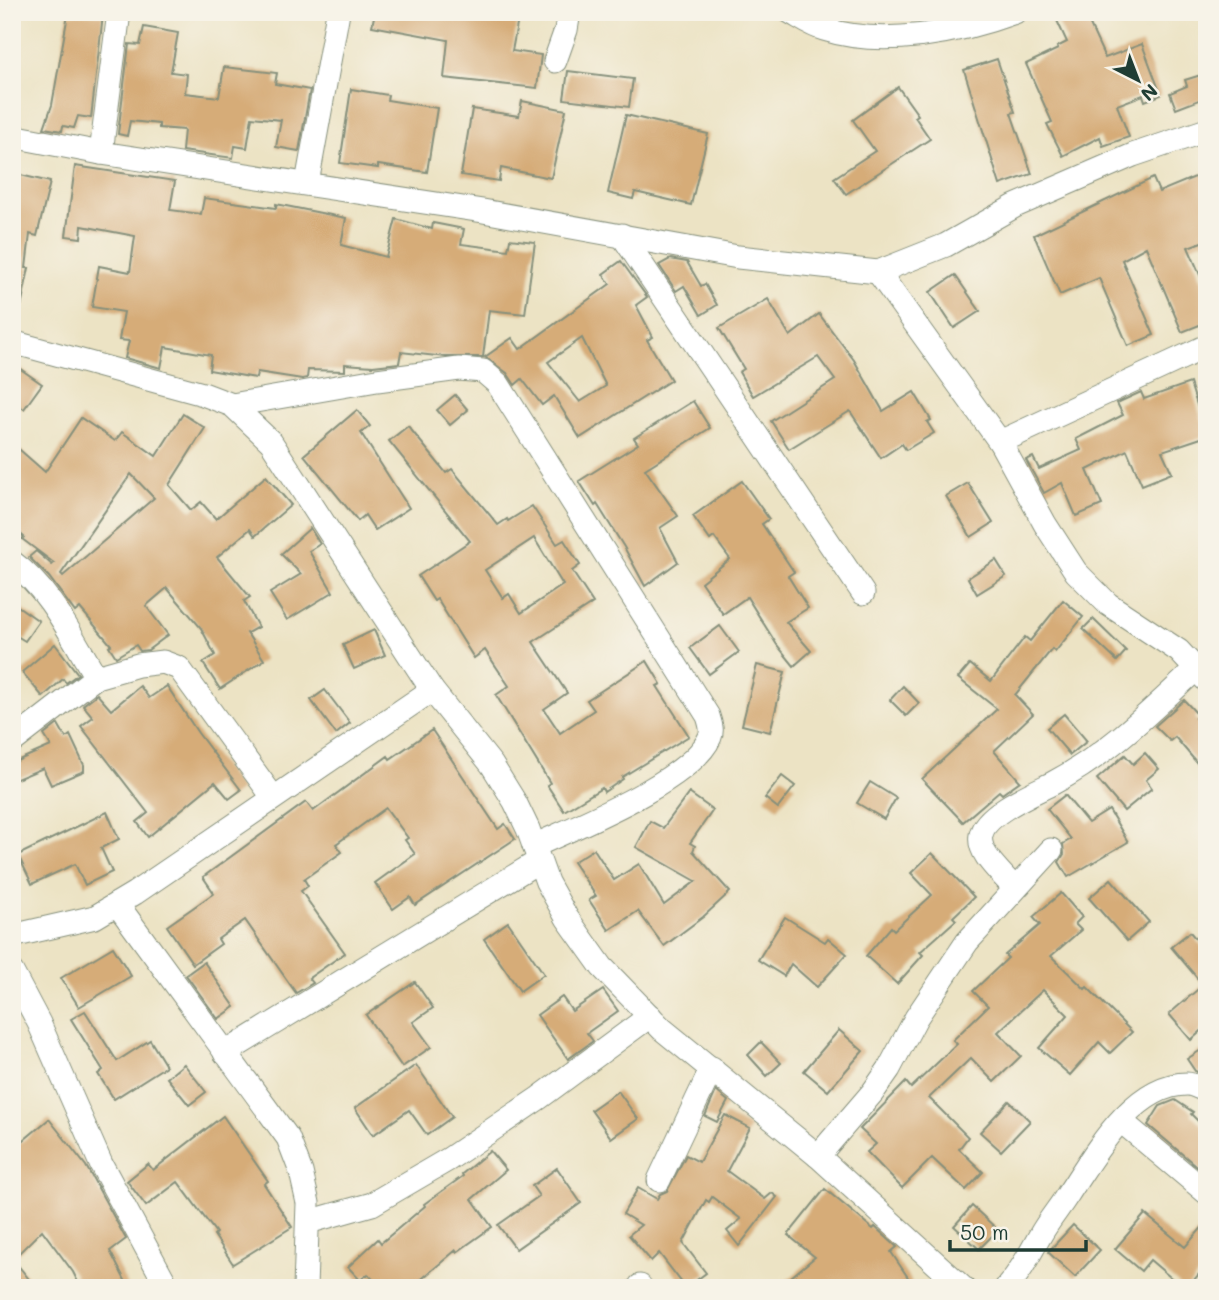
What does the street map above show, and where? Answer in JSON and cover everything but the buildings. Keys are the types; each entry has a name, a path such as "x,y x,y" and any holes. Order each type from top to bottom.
{"street":[{"path":"101,153 119,12"},
{"path":"307,183 338,12"},
{"path":"555,61 569,12"},
{"path":"790,12 823,29 884,39 979,26 1015,12"},
{"path":"12,136 101,153 307,183 622,235 738,257 878,272 946,245 1015,206 1121,160 1207,130"},
{"path":"622,235 863,593"},
{"path":"878,272 1000,442 1045,524 1076,572 1108,604 1200,666 1127,733 1092,760 1021,798 982,830 982,849 1014,888"},
{"path":"12,342 190,390 232,405 271,442 432,690 492,765 515,802 547,882 567,918 603,967 662,1029 818,1156 963,1288"},
{"path":"1000,442 1207,345"},
{"path":"225,1053 537,853 629,803 679,771 700,751 712,728 708,716 498,384 483,371 459,369 377,380 232,405"},
{"path":"12,562 22,569 54,608 96,677"},
{"path":"12,742 96,677 138,665 163,662 179,668 273,797"},
{"path":"12,936 95,917 432,690"},
{"path":"818,1156 873,1092 889,1069 916,1018 967,942 1051,850"},
{"path":"117,904 288,1138 301,1172 308,1203 305,1288"},
{"path":"12,972 18,1000 101,1164 169,1288"},
{"path":"308,1222 372,1204 449,1158 539,1098 650,1016"},
{"path":"659,1180 712,1068"},
{"path":"1006,1288 1030,1256 1042,1232 1088,1163 1121,1121 1144,1099 1168,1086 1189,1084 1207,1091"},
{"path":"1121,1121 1207,1193"}]}
